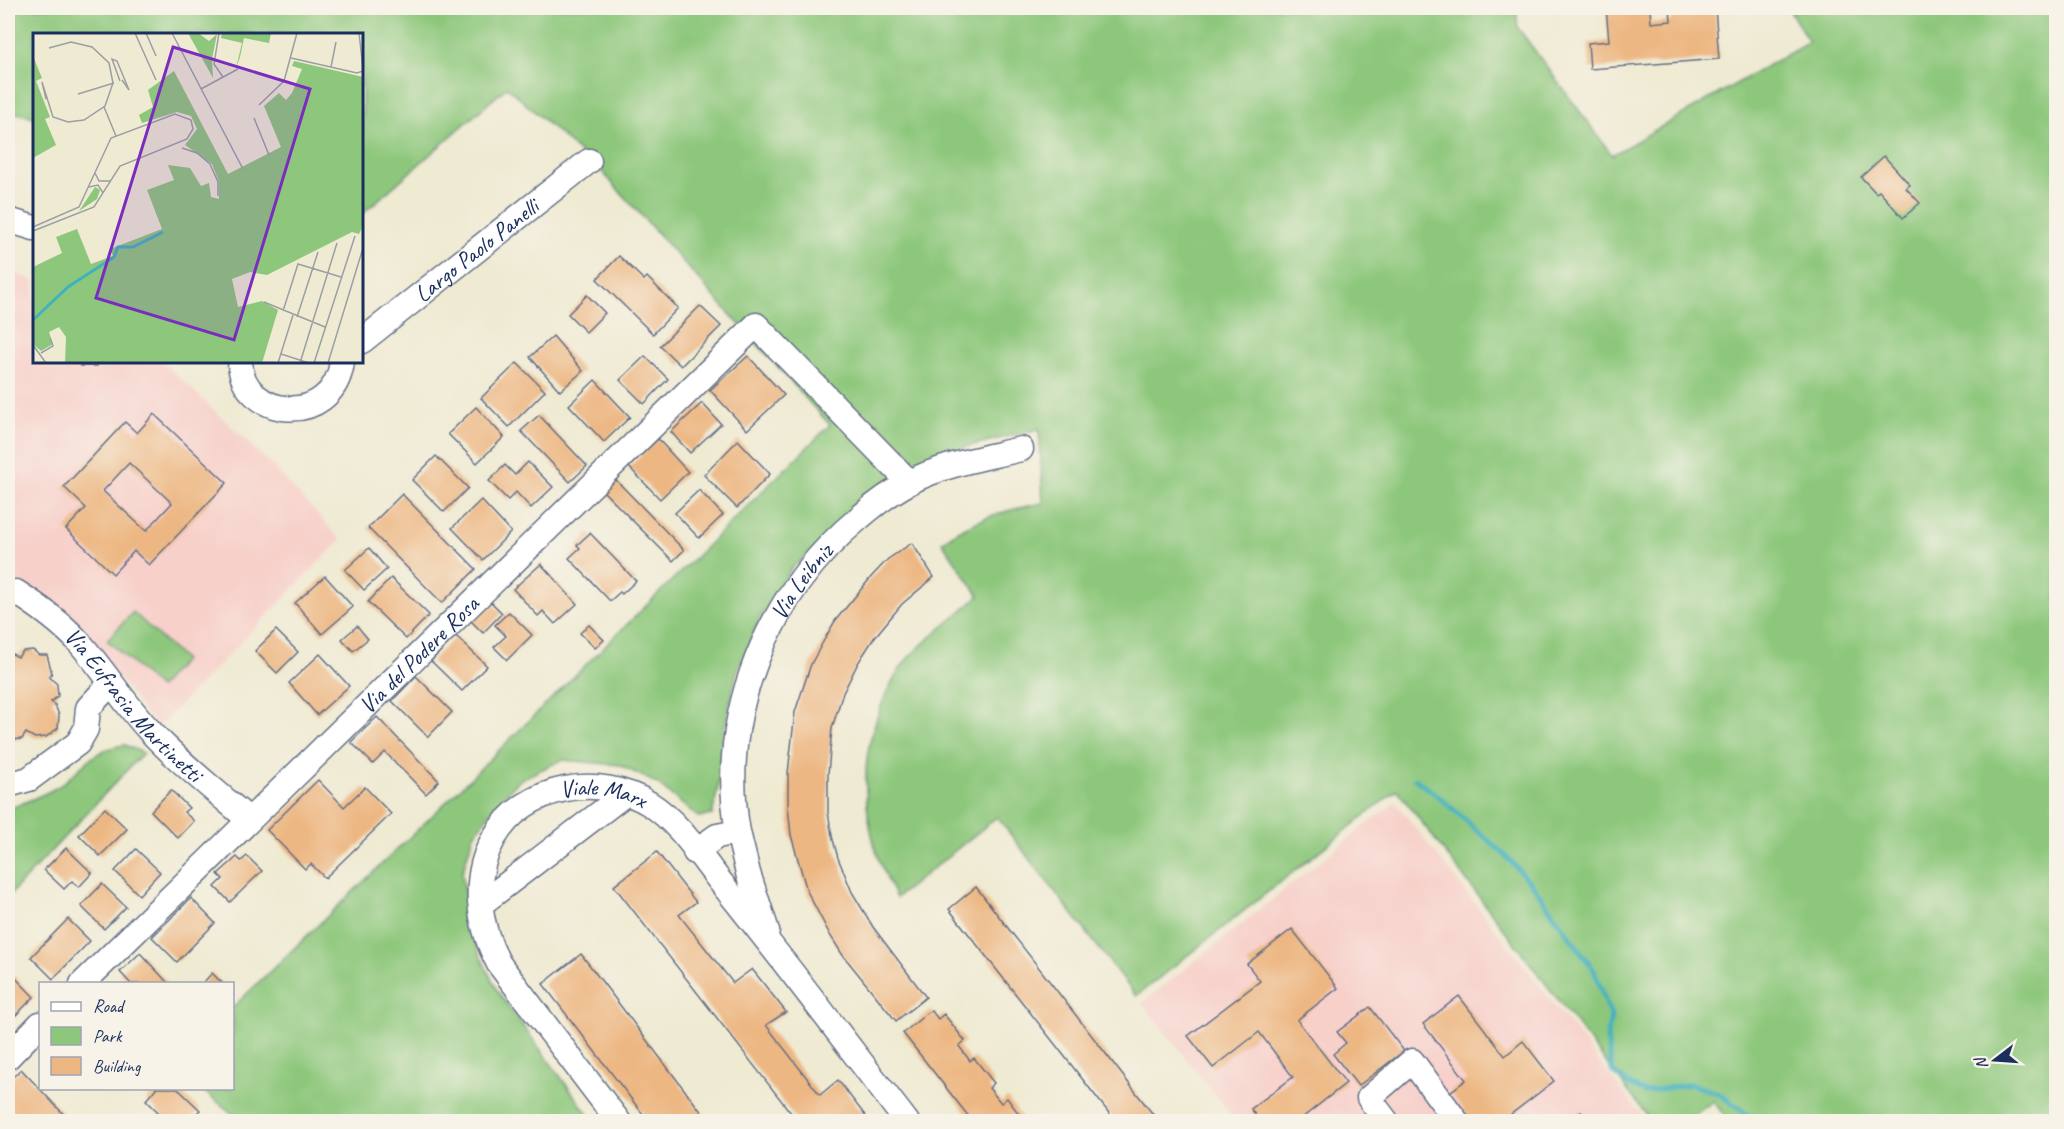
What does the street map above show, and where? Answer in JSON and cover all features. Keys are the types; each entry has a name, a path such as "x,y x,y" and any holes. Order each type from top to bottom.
{"street":[{"name":"Largo Paolo Panelli","path":"363,340 590,160"},
{"path":"8,220 33,228"},
{"name":"Via del Podere Rosa","path":"84,982 248,819 756,325 909,482"},
{"path":"240,363 246,383 258,396 272,405 289,409 306,407 321,400 334,387 341,372 342,363"},
{"name":"Via Leibniz","path":"774,950 752,885 738,831 734,780 737,733 745,693 768,632 792,591 822,553 867,512 909,482 940,470 1021,449"},
{"name":"Via Eufrasia Martinetti","path":"16,592 60,624 77,641 148,729 184,764 248,819"},
{"path":"8,785 28,780 78,743 86,729 88,708 111,683"},
{"name":"Viale Marx","path":"619,1122 506,975 491,948 484,926 481,904 481,870 497,832 519,810 541,796 565,788 585,786 625,794 645,801 657,810 678,831 774,950 907,1122"},
{"path":"481,904 625,794"},
{"path":"695,852 717,836 738,831"},
{"path":"8,1057 39,1025"},
{"path":"1387,1122 1369,1098 1412,1061 1457,1122"}],"shaded area":[{"path":"8,272 33,280 33,363 164,363 271,464 341,540 157,728 78,625 9,575 10,607 8,607"},
{"path":"1395,802 1646,1121 1236,1121 1142,1003"}],"green space":[{"path":"8,8 1516,8 1518,28 1612,155 1809,42 1788,8 2056,8 2056,1121 1729,1121 1713,1101 1687,1121 1651,1121 1397,790 1136,996 997,817 896,898 877,854 868,811 867,761 879,712 893,681 910,656 979,596 942,542 977,521 1043,503 1039,429 961,448 912,468 885,486 791,569 760,618 737,672 722,739 718,788 712,815 698,817 656,783 620,765 562,760 521,779 501,799 474,834 462,873 478,951 498,992 593,1121 242,1121 202,1090 234,1090 234,1006 435,813 830,425 603,173 507,87 363,213 363,33 33,33 33,117 8,111"},
{"path":"133,612 184,660 159,688 107,640"},
{"path":"125,745 143,753 8,897 8,809 59,786 96,755 113,747"}],"building":[{"path":"1606,8 1650,8 1651,23 1671,21 1670,8 1715,8 1719,59 1590,69 1588,43 1609,41"},
{"path":"1884,156 1910,185 1906,188 1920,203 1903,218 1879,191 1876,193 1861,177"},
{"path":"619,256 644,280 647,277 678,308 653,334 597,279"},
{"path":"587,295 605,313 586,332 568,314"},
{"path":"700,306 721,326 681,366 660,346"},
{"path":"553,336 583,371 560,391 530,357"},
{"path":"645,356 668,379 644,404 620,380"},
{"path":"748,356 784,395 747,430 710,390"},
{"path":"80,363 97,363 97,366 80,366"},
{"path":"517,363 545,391 509,427 481,398"},
{"path":"595,380 630,417 604,442 569,405"},
{"path":"702,403 721,424 690,453 671,432"},
{"path":"476,407 504,437 477,463 448,434"},
{"path":"154,414 227,483 149,565 134,551 113,574 66,529 86,508 64,487 125,422 137,433","holes":["129,463 172,503 146,531 103,491"]},
{"path":"539,415 587,466 570,482 521,431"},
{"path":"658,439 688,472 660,499 629,467"},
{"path":"738,440 770,474 737,508 704,475"},
{"path":"436,456 468,488 444,512 412,480"},
{"path":"528,462 553,487 531,508 516,492 508,500 489,481 505,465 515,475"},
{"path":"615,479 684,550 673,561 603,491"},
{"path":"699,490 723,515 699,538 675,513"},
{"path":"402,494 476,569 442,603 368,528"},
{"path":"481,500 511,532 483,560 452,528"},
{"path":"590,533 636,581 610,601 569,558 580,548 577,545"},
{"path":"912,543 934,577 902,604 874,638 858,663 843,693 832,728 828,774 828,812 832,836 852,892 873,927 926,997 896,1021 842,954 807,891 791,835 788,773 795,712 811,664 835,621 872,576 888,559"},
{"path":"369,548 387,569 364,590 345,570"},
{"path":"541,564 577,604 555,624 543,611 538,616 513,589"},
{"path":"325,576 353,607 322,634 295,603"},
{"path":"391,578 429,615 406,639 368,602"},
{"path":"490,601 502,613 483,633 470,620"},
{"path":"509,612 532,635 507,660 494,647 506,636 495,625"},
{"path":"589,625 604,640 595,648 580,633"},
{"path":"357,626 368,639 353,651 342,639"},
{"path":"276,630 298,652 277,673 255,651"},
{"path":"456,636 487,666 462,691 431,661"},
{"path":"33,650 39,655 47,655 52,673 49,677 57,684 58,696 51,702 55,705 59,715 58,728 46,737 35,738 26,733 22,739 10,740 8,737 8,652 18,657 23,651"},
{"path":"320,654 349,686 317,715 289,683"},
{"path":"416,676 452,712 428,737 392,701"},
{"path":"377,717 439,781 426,794 385,752 373,764 351,742"},
{"path":"318,780 344,807 365,787 391,814 325,878 311,864 305,869 267,830"},
{"path":"171,790 189,808 184,812 194,821 178,838 151,811"},
{"path":"105,808 127,829 100,856 79,835"},
{"path":"66,848 92,873 79,887 72,881 64,889 44,870"},
{"path":"136,849 160,872 139,895 115,871"},
{"path":"657,852 696,902 679,915 733,983 752,969 786,1012 766,1025 820,1095 838,1080 870,1122 798,1122 614,886"},
{"path":"247,856 262,871 230,902 215,887 223,879 218,874 237,857 241,861"},
{"path":"102,884 126,907 104,929 81,906"},
{"path":"976,887 1159,1122 1116,1122 949,909"},
{"path":"191,898 215,923 177,962 152,937"},
{"path":"68,919 90,941 53,979 31,957"},
{"path":"1292,929 1338,988 1297,1020 1346,1083 1297,1122 1260,1122 1251,1109 1293,1077 1259,1032 1213,1068 1188,1036 1260,981 1247,964"},
{"path":"140,953 167,982 129,982 120,972"},
{"path":"581,954 709,1122 649,1122 543,984"},
{"path":"8,970 34,997 9,1022 8,1021"},
{"path":"212,973 221,982 204,982"},
{"path":"1459,996 1505,1056 1523,1041 1554,1081 1510,1115 1515,1122 1473,1122 1450,1092 1466,1080 1423,1024"},
{"path":"1370,1007 1404,1051 1358,1086 1333,1054 1346,1043 1337,1032"},
{"path":"931,1010 938,1019 944,1014 965,1041 959,1046 970,1061 974,1058 994,1083 989,1088 1001,1103 1007,1098 1025,1122 973,1122 903,1033"},
{"path":"21,1069 71,1122 19,1122 8,1109 8,1082"},
{"path":"154,1090 179,1090 200,1110 188,1122 168,1122 146,1100"},
{"path":"1581,1111 1589,1122 1567,1122"}],"waterway":[{"path":"1415,779 1438,796 1506,856 1534,887 1594,970 1611,1016 1607,1037 1612,1071 1628,1084 1645,1092 1690,1084 1718,1093 1757,1122"}]}
